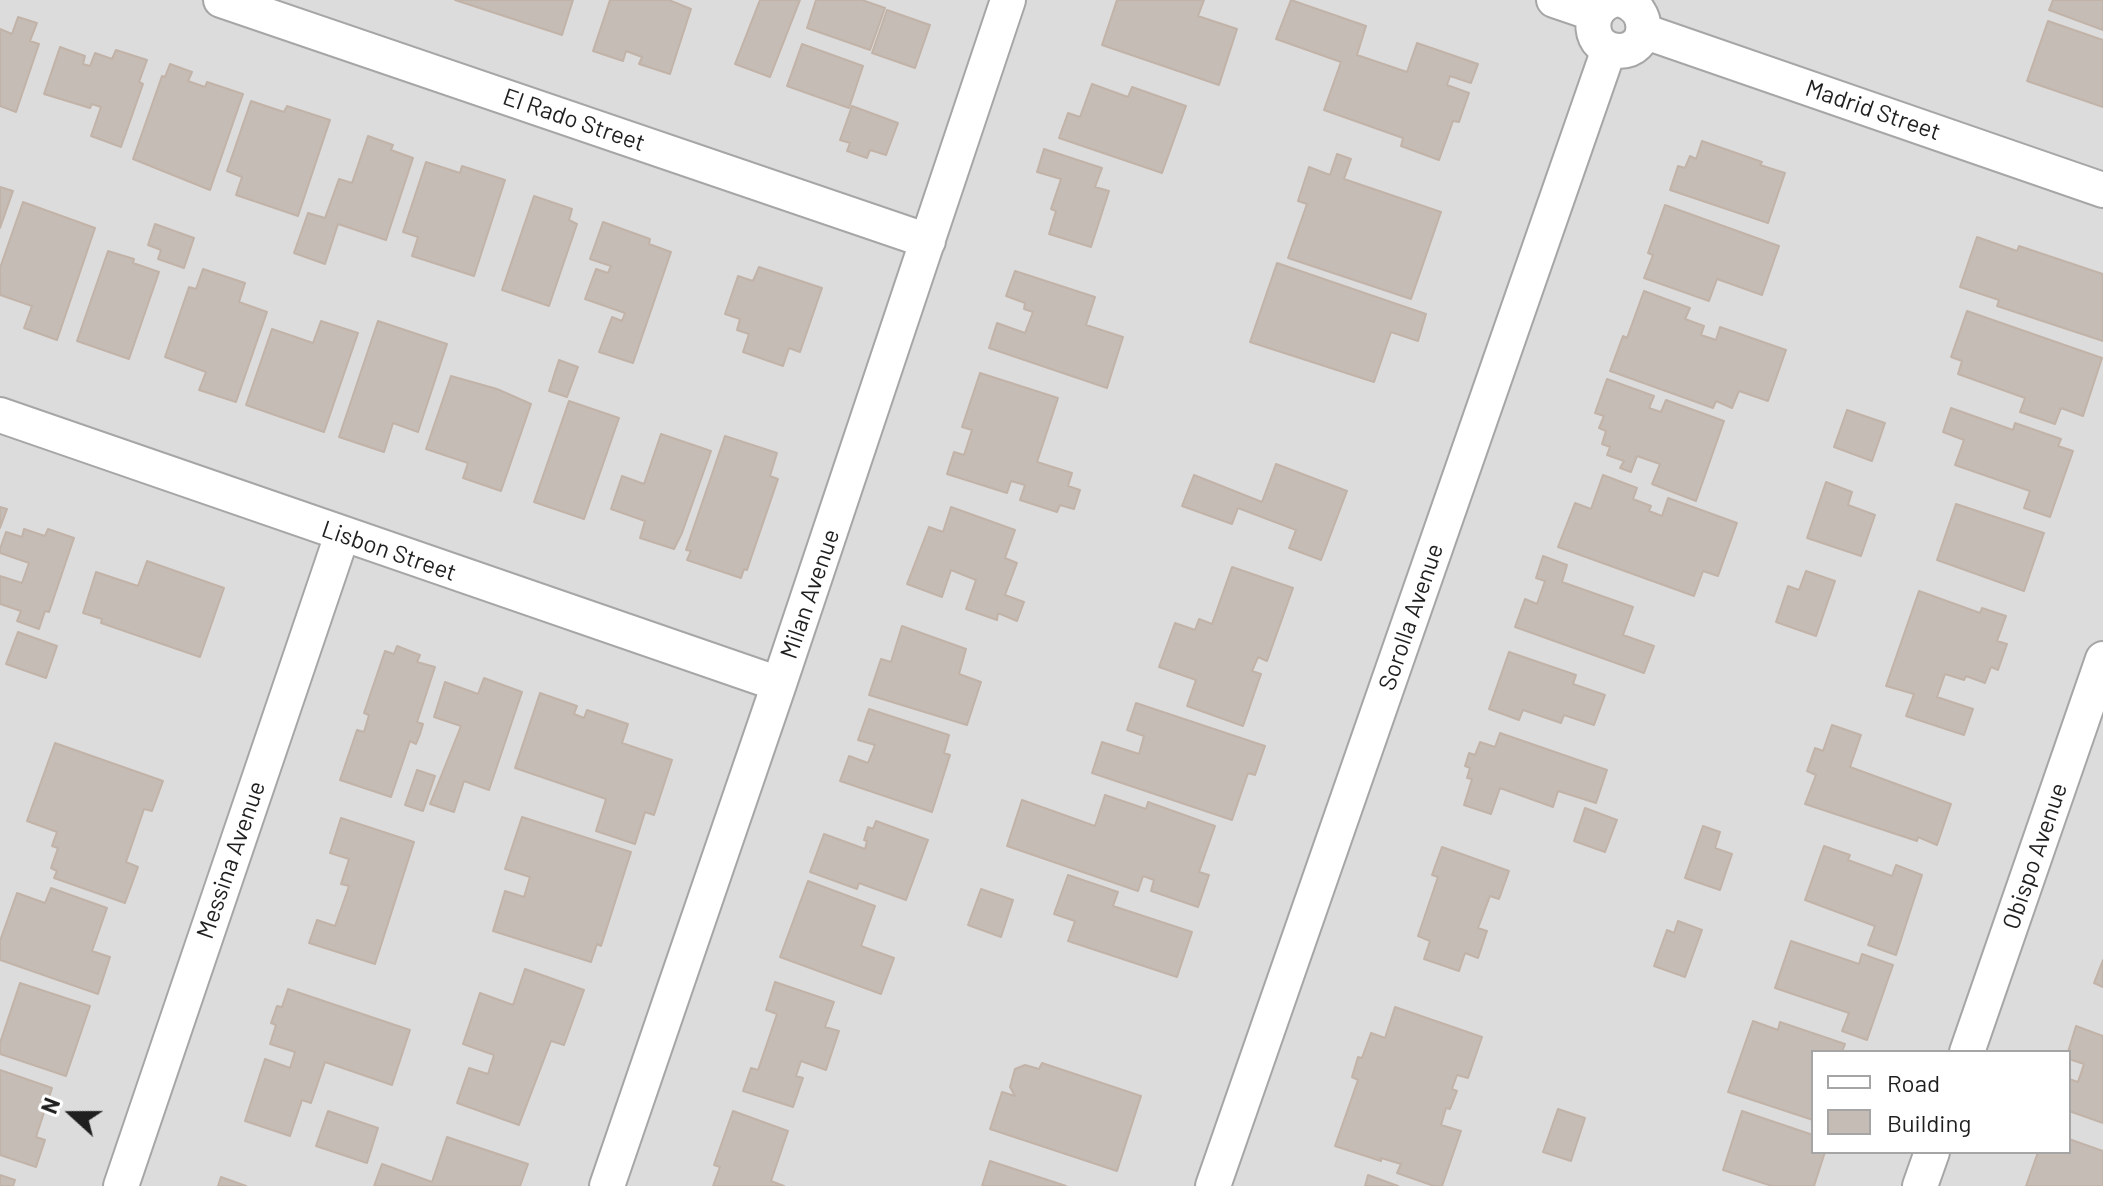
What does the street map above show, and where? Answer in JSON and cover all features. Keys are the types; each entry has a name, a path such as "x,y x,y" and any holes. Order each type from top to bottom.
{"street":[{"name":"El Rado Street","path":"221,0 928,241"},
{"name":"Milan Avenue","path":"607,1186 1008,0"},
{"path":"1554,0 1616,3 1639,10 1643,16 1643,31 1632,47 1625,50 1609,49 1595,36 1593,28 1616,3"},
{"name":"Madrid Street","path":"1643,31 2103,190"},
{"name":"Sorolla Avenue","path":"1213,1186 1609,49"},
{"name":"Lisbon Street","path":"0,415 779,684"},
{"name":"Messina Avenue","path":"121,1186 342,535"},
{"name":"Obispo Avenue","path":"1968,1050 2103,659"},
{"path":"1920,1186 1931,1154"}],"shaded area":[{"path":"0,0 2103,0 2103,1186 0,1186"}],"building":[{"path":"455,0 573,0 562,35"},
{"path":"610,0 669,0 691,9 670,74 639,64 642,57 626,51 623,61 593,51"},
{"path":"760,0 800,0 770,77 735,64"},
{"path":"816,0 862,0 885,8 870,50 807,28"},
{"path":"1117,0 1204,0 1198,16 1237,29 1219,85 1102,45"},
{"path":"1291,0 1366,26 1357,55 1407,72 1417,43 1478,64 1471,83 1450,76 1447,85 1469,93 1459,122 1453,121 1439,160 1401,146 1403,138 1324,110 1341,62 1276,39"},
{"path":"2053,0 2103,0 2103,30 2049,10"},
{"path":"887,10 930,25 915,68 872,53"},
{"path":"18,17 37,23 30,41 39,44 16,112 0,106 0,29 12,34"},
{"path":"2048,21 2103,40 2103,107 2027,81"},
{"path":"802,44 863,66 849,108 787,86"},
{"path":"60,47 85,56 83,64 90,66 95,53 112,59 116,50 147,60 139,82 143,84 121,147 91,136 101,107 92,104 90,108 44,94"},
{"path":"170,64 192,72 188,81 205,87 207,82 243,94 210,190 133,159 162,76 165,77"},
{"path":"1092,84 1128,97 1132,87 1186,106 1162,173 1059,138 1068,113 1080,117"},
{"path":"251,101 284,112 287,106 330,120 298,216 236,195 242,177 227,171"},
{"path":"852,106 898,123 886,155 870,150 867,158 847,151 850,143 840,140"},
{"path":"368,136 393,145 391,150 413,158 386,240 338,224 325,264 294,253 308,213 325,218 339,179 352,183"},
{"path":"1702,141 1785,173 1768,223 1670,190 1678,166 1685,168 1690,156 1696,159"},
{"path":"1044,149 1102,168 1095,187 1109,191 1091,247 1049,234 1056,211 1051,209 1061,179 1037,172"},
{"path":"1337,154 1351,159 1344,179 1441,212 1411,299 1288,258 1307,204 1298,201 1309,167 1330,175"},
{"path":"426,162 460,173 462,166 505,180 474,276 412,256 418,237 403,232"},
{"path":"0,187 13,191 0,228"},
{"path":"534,196 572,209 569,220 577,224 549,306 502,290"},
{"path":"23,202 95,228 57,340 24,328 32,306 0,295 0,268"},
{"path":"1665,205 1779,246 1762,295 1717,279 1709,301 1644,278 1653,255 1648,253"},
{"path":"603,222 650,239 649,244 671,252 633,363 599,352 612,317 622,321 625,313 585,299 596,269 608,273 611,266 590,259"},
{"path":"155,224 194,238 184,268 158,259 161,250 148,245"},
{"path":"1977,237 2017,251 2019,246 2103,274 2103,341 1997,306 1999,300 1960,287"},
{"path":"108,251 134,259 133,263 159,272 129,359 77,341"},
{"path":"1277,263 1426,314 1418,341 1391,332 1374,382 1250,342"},
{"path":"759,267 822,288 800,352 789,348 783,366 743,352 749,334 737,330 740,319 725,314 738,276 753,281"},
{"path":"203,269 245,283 239,302 267,312 236,402 199,390 206,372 165,357 189,287 196,289"},
{"path":"1015,271 1095,297 1086,325 1123,337 1107,388 989,348 997,323 1025,333 1033,312 1024,309 1025,303 1006,296"},
{"path":"1644,291 1690,308 1685,319 1704,326 1701,335 1716,340 1720,327 1786,350 1768,401 1739,391 1732,408 1716,401 1713,408 1610,371 1623,336 1627,338"},
{"path":"1967,311 2102,358 2083,416 2061,408 2055,424 2020,412 2025,398 1958,374 1962,361 1951,357"},
{"path":"321,321 358,333 324,432 246,405 272,329 313,343"},
{"path":"378,321 447,344 418,432 393,423 384,452 339,437"},
{"path":"559,360 578,367 567,397 549,391"},
{"path":"980,373 1058,398 1037,462 1072,473 1068,486 1080,490 1074,509 1060,505 1057,512 1020,500 1025,485 1011,481 1007,493 947,474 954,452 964,455 972,430 962,427"},
{"path":"451,376 497,389 531,404 501,491 463,478 468,463 426,449"},
{"path":"1607,379 1654,396 1649,408 1661,412 1666,400 1724,421 1696,501 1652,484 1660,464 1637,456 1631,472 1620,468 1624,461 1607,455 1610,447 1602,444 1606,431 1599,428 1604,416 1595,413"},
{"path":"569,401 619,418 584,519 534,502"},
{"path":"1951,408 2013,430 2015,423 2061,439 2058,446 2073,451 2050,517 2024,508 2030,491 1955,465 1964,440 1943,432"},
{"path":"1847,410 1885,423 1872,461 1834,447"},
{"path":"661,434 711,451 674,549 640,538 645,521 611,509 622,476 644,484"},
{"path":"725,436 777,453 770,476 778,479 747,570 744,569 741,578 687,560 691,551 686,550"},
{"path":"1276,464 1347,491 1321,560 1289,548 1296,530 1238,508 1232,524 1182,506 1194,475 1262,502"},
{"path":"1603,475 1637,488 1633,499 1651,506 1649,511 1662,516 1668,498 1737,523 1718,576 1703,571 1694,596 1558,547 1575,503 1591,509"},
{"path":"1826,482 1852,492 1848,505 1875,515 1861,556 1807,538"},
{"path":"1956,504 2044,533 2024,591 1937,560"},
{"path":"0,507 7,509 0,528"},
{"path":"951,507 1015,530 1005,558 1017,563 1005,595 1024,602 1017,621 998,613 997,620 966,609 976,580 951,570 942,597 907,584 929,527 943,532"},
{"path":"24,529 45,536 48,529 74,538 49,612 45,611 39,629 17,621 21,611 0,604 0,576 22,583 29,563 0,553 0,549 6,532 22,537"},
{"path":"1543,556 1567,565 1562,582 1633,607 1623,635 1654,646 1644,673 1515,627 1525,599 1537,604 1545,581 1536,578"},
{"path":"147,561 224,588 200,657 101,623 102,619 83,613 96,572 138,586"},
{"path":"1232,567 1293,588 1267,661 1258,657 1252,671 1261,674 1243,726 1187,706 1196,680 1159,667 1175,623 1195,630 1199,619 1212,624"},
{"path":"1806,571 1835,581 1816,636 1776,622 1788,586 1799,590"},
{"path":"1919,591 1980,613 1982,608 2006,616 1997,641 2007,644 1998,670 1991,667 1985,683 1966,676 1964,680 1945,674 1937,697 1973,709 1964,735 1906,716 1914,694 1886,686"},
{"path":"902,626 966,649 959,674 981,682 967,725 869,695 881,659 891,662"},
{"path":"18,632 57,646 46,678 6,664"},
{"path":"397,646 420,655 417,662 435,667 417,722 423,724 420,734 416,744 410,741 391,797 340,780 357,730 364,732 369,715 364,713 385,651 394,654"},
{"path":"1509,652 1576,675 1573,684 1605,695 1594,725 1564,715 1561,723 1523,710 1519,720 1489,709"},
{"path":"484,678 522,692 489,790 464,781 454,812 430,804 461,726 434,717 445,682 478,694"},
{"path":"540,693 577,706 574,714 584,718 587,710 628,724 622,743 672,760 654,815 645,812 635,844 596,831 606,799 515,768"},
{"path":"1136,703 1265,746 1255,775 1248,773 1232,820 1092,773 1102,742 1139,754 1144,736 1127,730"},
{"path":"869,709 949,735 944,753 950,755 932,812 840,781 849,756 868,763 875,745 858,740"},
{"path":"1832,725 1861,735 1850,767 1951,804 1937,845 1805,804 1816,775 1807,771 1815,748 1823,751"},
{"path":"1500,733 1607,770 1596,803 1558,791 1553,807 1500,788 1491,814 1464,805 1472,779 1467,778 1470,768 1465,766 1469,753 1475,755 1480,742 1495,747"},
{"path":"55,743 163,781 152,811 144,809 126,862 138,867 125,903 54,878 57,871 51,868 58,848 52,846 57,832 27,821"},
{"path":"417,770 435,776 423,811 405,805"},
{"path":"1105,795 1146,809 1148,802 1215,826 1199,872 1209,875 1198,907 1151,891 1154,880 1143,876 1138,891 1007,846 1022,800 1095,826"},
{"path":"1585,808 1617,820 1605,852 1574,841"},
{"path":"522,817 631,852 601,946 597,944 591,962 493,931 505,891 524,897 530,877 505,869"},
{"path":"341,818 414,842 375,964 309,943 317,920 335,926 349,886 341,884 349,859 330,853"},
{"path":"876,821 928,840 906,900 859,883 857,889 810,872 824,834 865,849 868,827 873,829"},
{"path":"1703,826 1720,832 1715,848 1732,854 1720,890 1685,878"},
{"path":"1824,846 1850,855 1848,860 1892,876 1896,865 1922,875 1896,955 1868,945 1875,926 1805,900"},
{"path":"1442,847 1509,871 1499,899 1490,896 1478,928 1487,931 1478,958 1465,953 1459,971 1424,959 1430,941 1418,936 1438,877 1432,875"},
{"path":"1068,875 1118,892 1113,906 1192,932 1177,977 1068,941 1075,921 1054,914"},
{"path":"808,881 875,906 861,946 894,958 881,994 780,957"},
{"path":"51,888 107,908 92,951 110,957 98,994 0,960 0,941 17,893 45,903"},
{"path":"981,889 1013,900 1001,937 968,925"},
{"path":"1678,921 1702,930 1685,977 1654,966 1667,930 1674,933"},
{"path":"1791,941 1859,964 1862,954 1893,965 1867,1040 1842,1031 1849,1013 1775,988"},
{"path":"2103,960 2103,987 2094,983"},
{"path":"525,969 584,990 564,1045 551,1041 519,1125 457,1103 469,1068 488,1074 494,1055 463,1044 480,993 513,1005"},
{"path":"775,982 834,1002 825,1027 839,1031 826,1070 801,1061 796,1076 803,1078 793,1107 743,1091 751,1068 758,1070 777,1014 766,1010"},
{"path":"20,983 90,1006 66,1076 0,1054 0,1043"},
{"path":"288,989 410,1030 392,1085 325,1062 311,1103 302,1100 290,1136 245,1121 265,1059 290,1068 295,1052 270,1044 276,1025 271,1023 277,1006 282,1007"},
{"path":"1395,1007 1482,1037 1468,1078 1457,1075 1452,1089 1457,1091 1450,1109 1446,1108 1441,1125 1461,1131 1442,1186 1397,1173 1401,1164 1335,1146 1358,1080 1352,1077 1358,1057 1362,1058 1371,1033 1385,1038"},
{"path":"1753,1021 1778,1030 1780,1022 1845,1044 1843,1050 1811,1050 1811,1119 1728,1092"},
{"path":"2076,1026 2103,1036 2103,1123 2071,1112 2071,1080 2078,1082 2084,1064 2071,1060 2069,1050"},
{"path":"1042,1063 1141,1096 1117,1171 990,1129 1002,1092 1015,1096 1010,1087 1015,1069 1025,1065 1039,1069"},
{"path":"0,1070 52,1088 36,1137 45,1140 36,1167 0,1155"},
{"path":"1558,1109 1585,1118 1571,1161 1543,1152"},
{"path":"328,1111 378,1128 367,1163 316,1146"},
{"path":"733,1111 788,1131 771,1181 784,1186 713,1186 720,1167 714,1165"},
{"path":"1742,1111 1811,1134 1811,1154 1824,1154 1814,1186 1772,1186 1723,1170"},
{"path":"447,1137 528,1164 520,1186 374,1186 382,1164 432,1182"},
{"path":"2071,1140 2103,1151 2103,1186 2026,1186 2037,1154 2071,1154"},
{"path":"990,1161 1066,1186 982,1186"},
{"path":"0,1175 15,1180 13,1186 0,1186"},
{"path":"1368,1175 1398,1186 1365,1186"},
{"path":"221,1177 246,1186 218,1186"}]}
